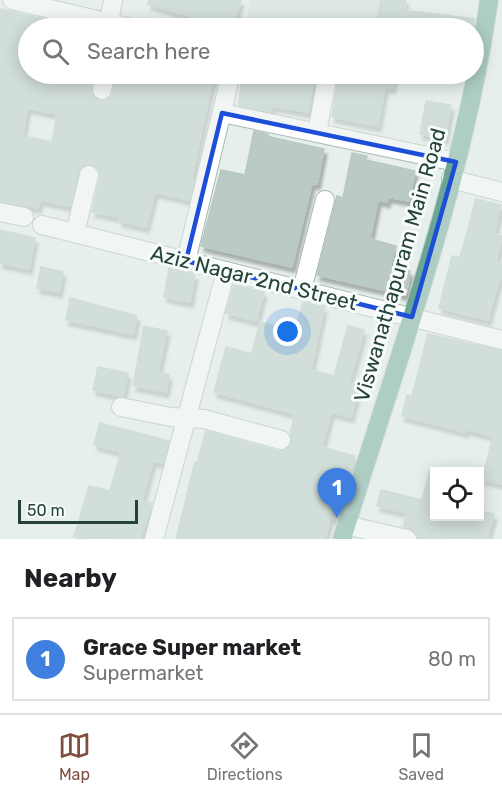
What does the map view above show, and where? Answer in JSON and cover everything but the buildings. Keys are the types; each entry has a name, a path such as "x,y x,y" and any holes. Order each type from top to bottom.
{"main road":[{"name":"Viswanathapuram Main Road","path":"484,35 489,0"},
{"name":"Viswanathapuram Main Road","path":"344,532 412,317 453,170 474,84"}],"street":[{"path":"12,0 85,18"},
{"path":"113,0 116,18"},
{"path":"186,261 229,84"},
{"path":"317,132 326,84"},
{"path":"222,113 317,132 453,170 502,192"},
{"path":"75,233 89,175"},
{"path":"302,290 325,200"},
{"path":"0,212 24,217"},
{"name":"Aziz Nagar 2nd Street","path":"42,225 502,340"},
{"path":"154,539 226,270"},
{"path":"121,407 171,417 186,416 281,440"},
{"path":"344,532 407,539"}],"highlighted area":[{"path":"222,113 456,162 412,317 186,261"}],"shaded area":[{"path":"250,0 386,0 383,18 248,18"}],"place":[{"name":"Grace Super market","path":"337,518"}]}
